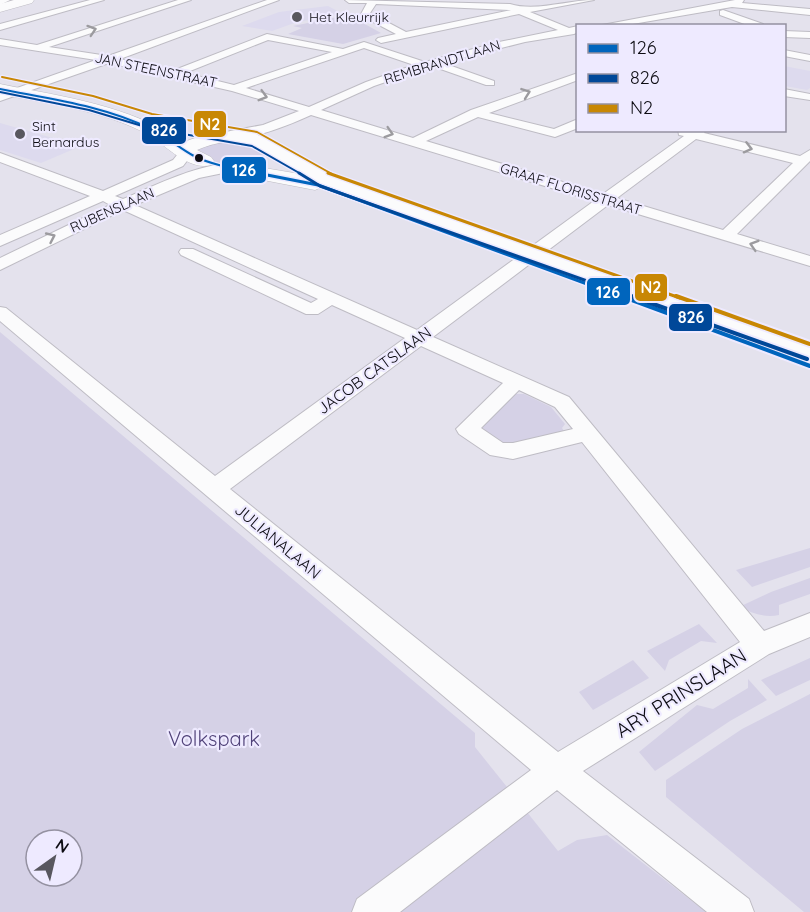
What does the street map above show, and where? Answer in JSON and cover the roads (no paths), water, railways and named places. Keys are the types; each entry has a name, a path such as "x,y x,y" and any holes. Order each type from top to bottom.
{"main road":[{"path":"0,7 21,0"},
{"path":"0,7 32,1"},
{"path":"12,91 150,121 234,134 261,141 282,141 323,179 810,366"},
{"path":"12,91 136,122 159,133 186,153 228,168 303,181 810,352"},
{"path":"186,153 189,147 197,143 213,137 234,134"},
{"path":"228,168 254,163 268,157 282,141"}],"street":[{"path":"0,7 6,0"},
{"path":"0,27 100,0"},
{"path":"37,47 187,0"},
{"path":"0,104 12,91 275,0"},
{"path":"349,0 510,7 575,33"},
{"path":"433,66 381,40 521,11 590,0"},
{"path":"373,1 365,14 404,34"},
{"path":"685,1 726,9 756,24"},
{"path":"659,24 726,9 744,2 810,12"},
{"path":"616,24 726,9"},
{"name":"REMBRANDTLAAN","path":"234,134 257,131 372,83 505,44 575,33"},
{"name":"REMBRANDTLAAN","path":"433,66 451,69 575,33"},
{"path":"786,34 810,35"},
{"path":"176,73 267,37 342,52"},
{"name":"JAN STEENSTRAAT","path":"0,42 107,59 176,73 310,109"},
{"path":"235,88 364,45 433,66"},
{"path":"786,53 810,58"},
{"path":"451,69 490,83"},
{"path":"416,141 475,113 576,77"},
{"path":"786,92 810,97"},
{"path":"311,125 352,107"},
{"path":"310,109 333,116"},
{"path":"475,113 555,134 576,124"},
{"name":"GRAAF FLORISSTRAAT","path":"333,116 810,261"},
{"path":"697,132 806,158"},
{"name":"JACOB CATSLAAN","path":"214,488 697,132"},
{"name":"RUBENSLAAN","path":"0,241 100,195 178,163 186,153"},
{"path":"0,157 100,195 562,402 759,645"},
{"path":"726,236 806,158"},
{"name":"RUBENSLAAN","path":"0,265 45,240 121,205 202,171 228,168"},
{"name":"JULIANALAAN","path":"0,312 556,771 736,912"},
{"path":"516,382 467,429 498,450 513,451 588,433"},
{"name":"ARY PRINSLAAN","path":"370,912 556,771 759,645 810,625"}],"place":[{"name":"Het Kleurrijk","path":"297,17"},
{"name":"Sint Bernardus","path":"20,134"}],"park label":[{"name":"Volkspark","path":"214,739"}]}
